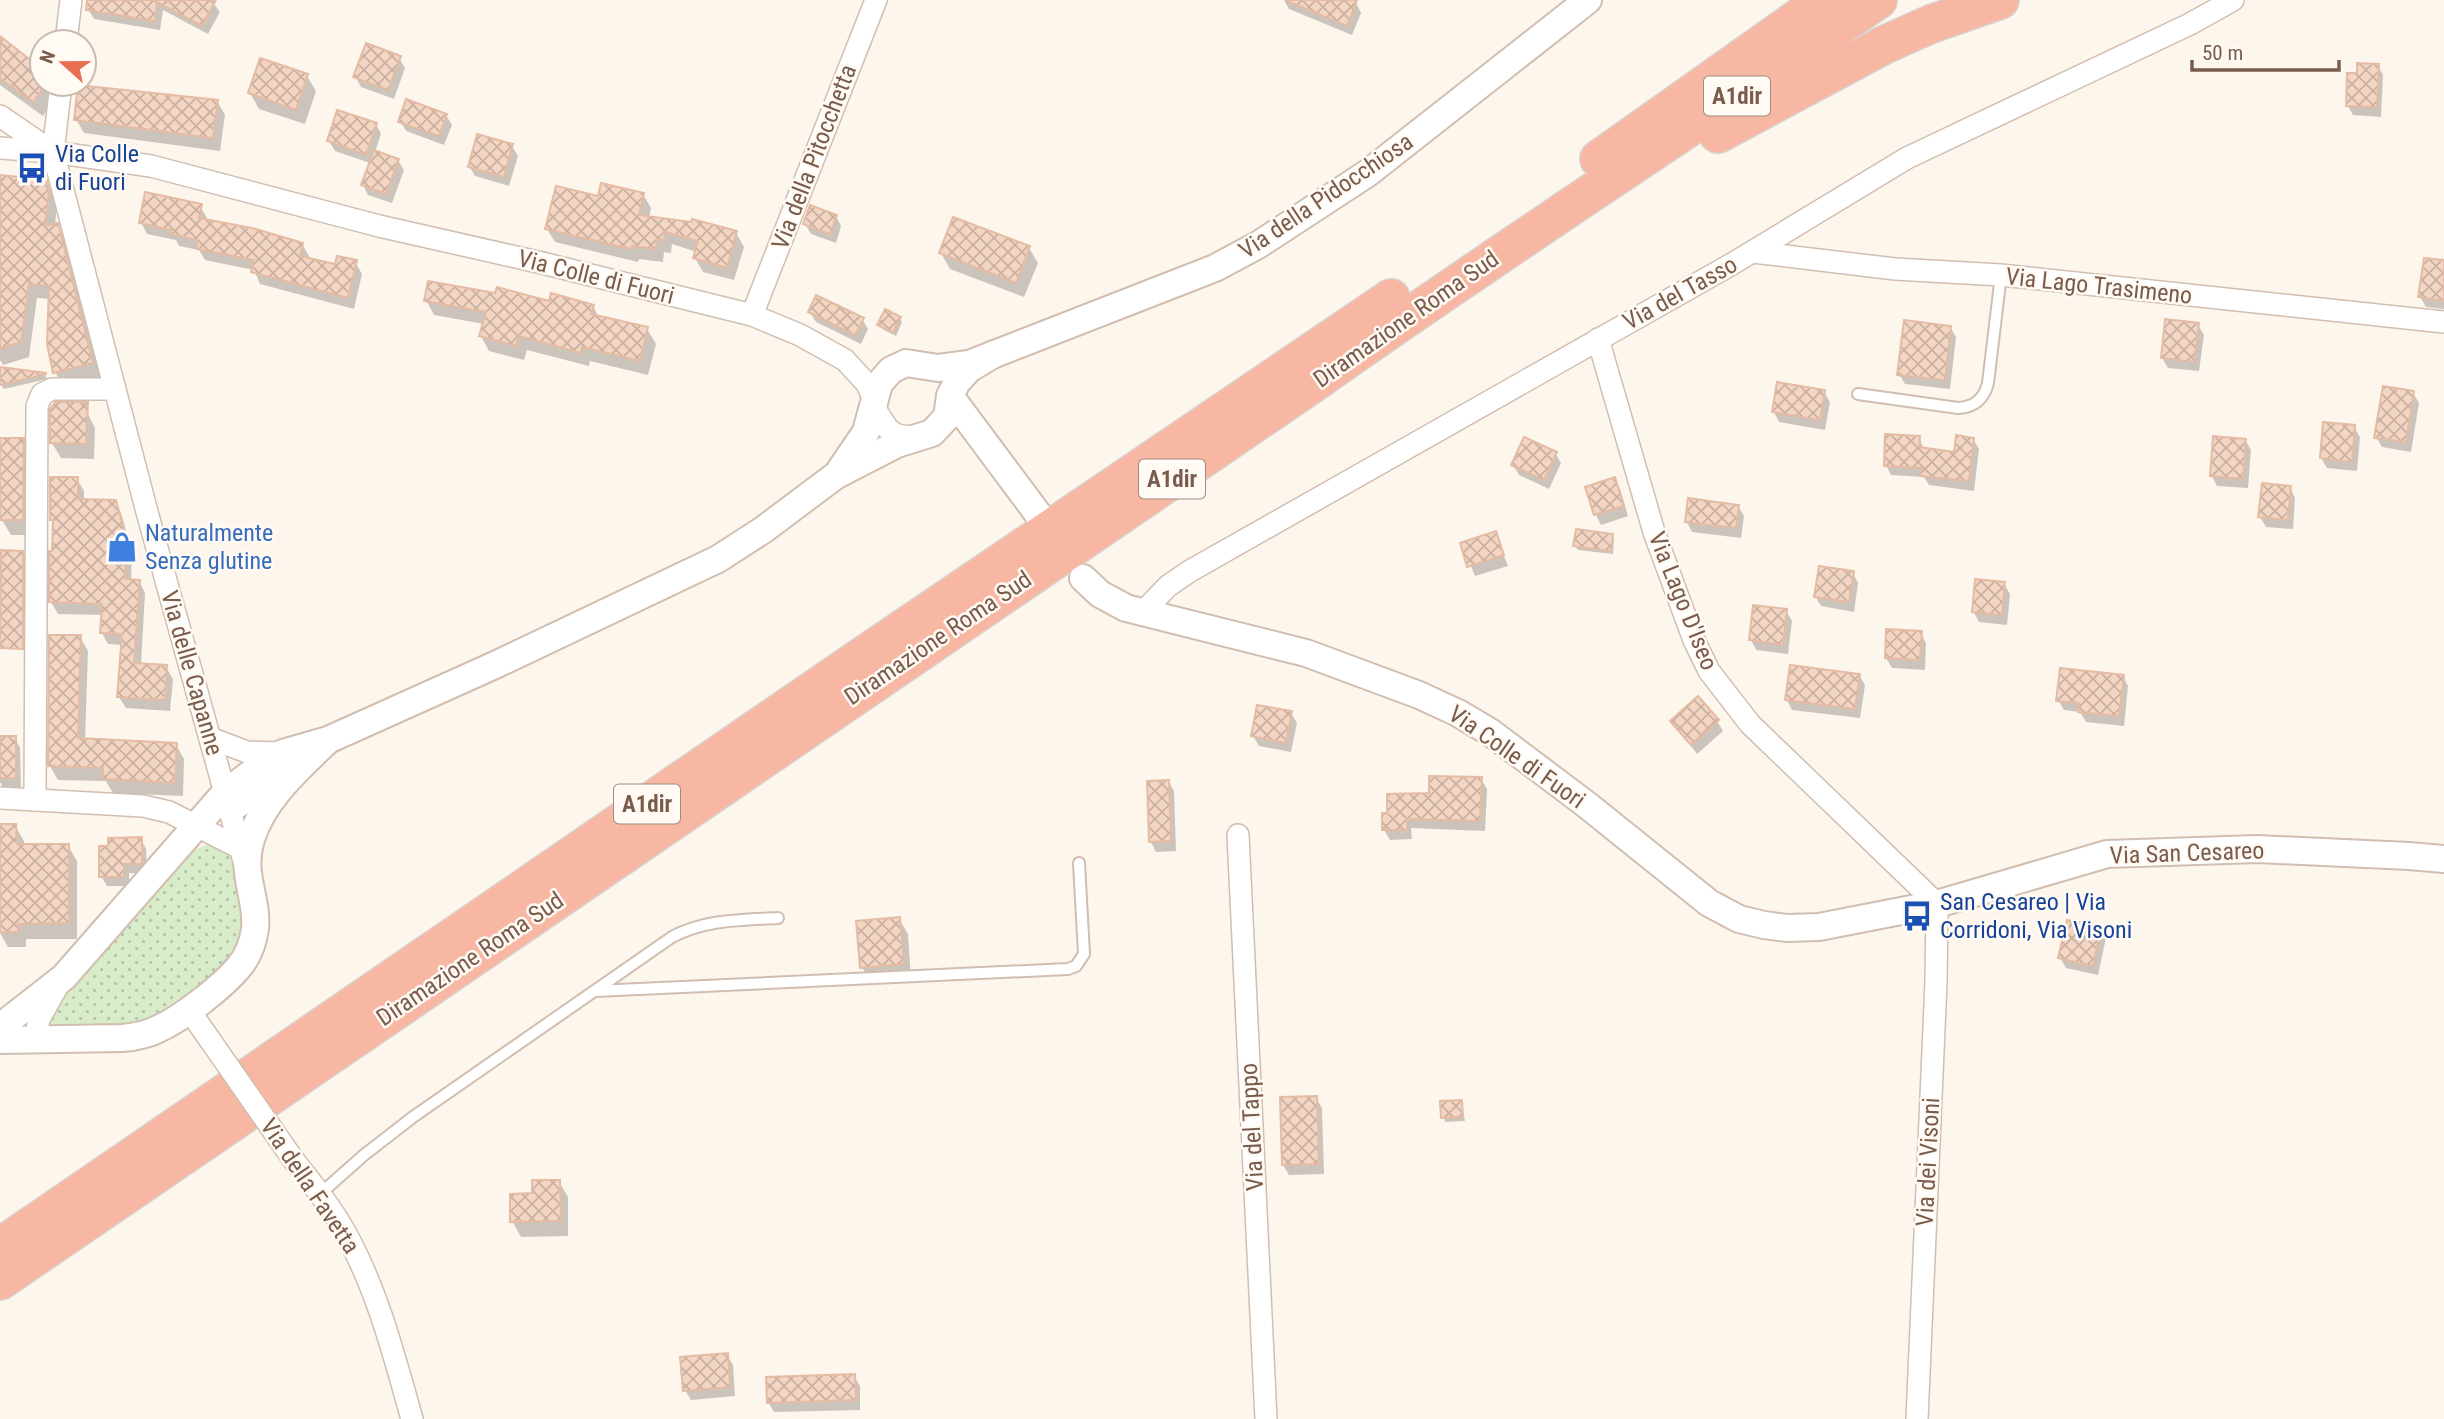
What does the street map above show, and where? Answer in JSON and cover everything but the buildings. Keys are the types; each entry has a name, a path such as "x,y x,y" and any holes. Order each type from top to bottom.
{"highway":[{"name":"Diramazione Roma Sud","path":"0,1247 1202,425 1576,176 1824,0"},
{"name":"Diramazione Roma Sud","path":"0,1280 1293,397 1456,282 1596,191 1878,0"},
{"path":"1596,191 1676,157 1884,45 1931,24 2000,0"}],"street":[{"path":"68,28 71,0"},
{"name":"Via della Pitocchetta","path":"752,315 876,0"},
{"name":"Via della Pidocchiosa","path":"931,368 958,366 994,354 1216,268 1252,248 1368,173 1588,0"},
{"name":"Via del Tasso","path":"1142,613 1168,586 1190,571 1753,252 1907,158 2190,24 2233,0"},
{"path":"0,116 53,152 59,98"},
{"name":"Via Colle di Fuori","path":"0,148 53,152 151,166 379,226 752,315 792,331 845,360 891,370"},
{"name":"Via delle Capanne","path":"0,1040 122,1038 140,1036 167,1025 238,968 250,948 255,920 243,858 53,152"},
{"name":"Via Lago Trasimeno","path":"1753,252 1895,269 2001,275 2444,322"},
{"name":"Via Lago D'Iseo","path":"1598,339 1657,543 1693,640 1709,671 1750,724 1937,904"},
{"name":"Via della Pidocchiosa","path":"950,396 963,374 994,354"},
{"name":"Via Colle di Fuori","path":"845,360 862,378 875,402"},
{"path":"835,476 866,432 879,384 891,370 906,363 923,364 943,377 950,396 1038,514"},
{"path":"35,800 37,406 42,394 52,389 115,389"},
{"path":"35,1040 42,1012 64,977 196,825 228,802 258,768 288,764 328,740 703,567 763,530 835,476 897,444 924,436 947,418 950,396"},
{"path":"875,402 877,412 888,429 897,435 962,433 989,448"},
{"name":"Via Colle di Fuori","path":"1083,578 1108,599 1142,613 1254,639 1323,659 1419,695 1458,713 1490,732 1576,797 1702,898 1723,912 1743,920 1787,928 1819,927 1937,904"},
{"path":"210,738 288,764"},
{"path":"0,798 152,807 196,825 243,858 260,816 275,794 288,764"},
{"name":"Via del Tappo","path":"1238,835 1266,1419"},
{"name":"Via San Cesareo","path":"1937,904 2107,854 2257,849 2444,859"},
{"name":"Via dei Visoni","path":"1916,1419 1937,904"},
{"path":"0,1027 64,977"},
{"name":"Via della Favetta","path":"188,1010 345,1232 368,1279 412,1419"}],"lane":[{"path":"1858,394 1958,408 1978,402 1988,383 2001,275"},
{"path":"595,991 1068,969 1081,961 1084,954 1079,863"},
{"path":"320,1194 414,1116 672,937 692,928 722,921 779,918"}],"green space":[{"path":"211,843 233,849 248,924 230,961 176,1008 136,1027 42,1032 69,986 191,851"}],"place":[{"name":"Via Colle di Fuori","path":"32,168"},
{"name":"Naturalmente Senza glutine","path":"122,547"},
{"name":"San Cesareo | Via Corridoni, Via Visoni","path":"1917,916"}]}
